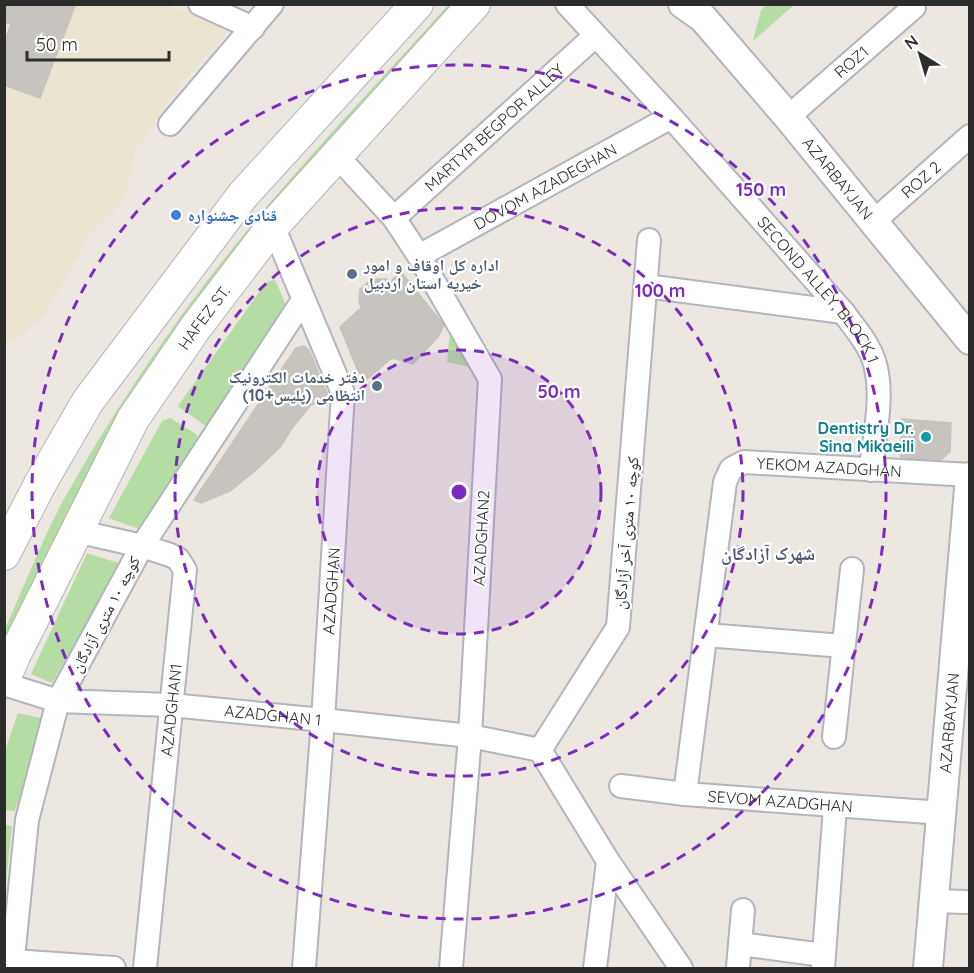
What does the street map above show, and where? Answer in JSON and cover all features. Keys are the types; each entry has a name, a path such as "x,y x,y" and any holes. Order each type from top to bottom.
{"main road":[{"path":"4,554 40,484 88,401 102,382 243,195 417,4"},
{"name":"HAFEZ ST.","path":"4,679 133,419 196,327 273,226 474,4"}],"street":[{"path":"200,4 253,28"},
{"path":"170,124 272,4"},
{"name":"SECOND ALLEY, BLOCK 1","path":"567,4 671,117 843,312 874,362 878,386 871,470"},
{"name":"ROZ1","path":"788,117 914,7"},
{"name":"AZARBAYJAN","path":"695,9 788,117 969,340"},
{"name":"MARTYR BEGPOR ALLEY","path":"394,218 595,36"},
{"name":"DOVOM AZADEGHAN","path":"419,256 671,117"},
{"name":"ROZ 2","path":"873,222 969,136"},
{"name":"AZADGHAN2","path":"337,156 394,218 419,256 490,379 470,736 451,969"},
{"name":"AZADGHAN","path":"273,226 343,393 323,720 304,969"},
{"name":"کوچه ۱۰ متری آخر آزادگان","path":"540,750 618,627 649,240"},
{"path":"646,286 843,312"},
{"name":"کوچه ۱۰ متری آزادگان","path":"12,965 27,820 58,701 141,546 303,300"},
{"name":"YEKOM AZADGHAN","path":"685,794 725,482 731,469 744,462 969,476"},
{"name":"AZARBAYJAN","path":"928,969 969,476"},
{"name":"AZADGHAN1","path":"76,531 141,546 178,559 185,570 145,969"},
{"path":"834,737 852,569"},
{"path":"706,635 843,646"},
{"name":"AZADGHAN 1","path":"4,684 58,701 171,705 323,720 470,736 540,750"},
{"path":"540,750 608,861 681,969"},
{"name":"SEVOM AZADGHAN","path":"621,786 835,807 942,813"},
{"path":"740,944 823,962 835,807"},
{"path":"595,969 608,861"},
{"path":"935,901 968,902"},
{"path":"738,967 743,910"},
{"path":"12,965 114,969"}],"shaded area":[{"path":"70,5 167,5 230,29 178,87 135,151 125,197 88,236 46,313 15,341 4,340 4,85 40,98"}],"green space":[{"path":"448,5 458,5 119,421 70,507 5,648 5,629 55,517 86,461 135,382 245,232"},
{"path":"767,5 794,5 753,41 761,10"},
{"path":"275,280 289,312 211,430 178,406 262,288 269,281"},
{"path":"450,331 473,368 447,362"},
{"path":"170,418 196,434 200,444 144,531 109,518 162,421"},
{"path":"87,553 121,564 52,683 31,674"},
{"path":"18,713 45,719 15,811 5,810 5,751"},
{"path":"4,825 12,826 5,891"}],"building":[{"path":"4,4 70,4 75,6 40,98 4,85 4,43 11,24 4,22"},
{"path":"401,272 444,325 438,337 413,364 392,358 366,380 358,371 340,327 362,307 359,303 360,289 372,279 386,279 390,282"},
{"path":"304,346 309,350 329,397 311,405 281,446 230,491 201,503 194,500 296,348"},
{"name":"Dentistry Dr. Sina Mikaeili","path":"902,419 951,423 950,452 935,465 900,467"}],"place":[{"name":"قنادی جشنواره","path":"176,215"},
{"name":"اداره کل اوقاف و امور خیریه استان اردبیل","path":"352,274"},
{"name":"دفتر خدمات الکترونیک انتظامی (پلیس+10)","path":"377,386"},
{"name":"Dentistry Dr. Sina Mikaeili","path":"926,437"}],"district":[{"name":"شهرک آزادگان","path":"768,553"}]}
